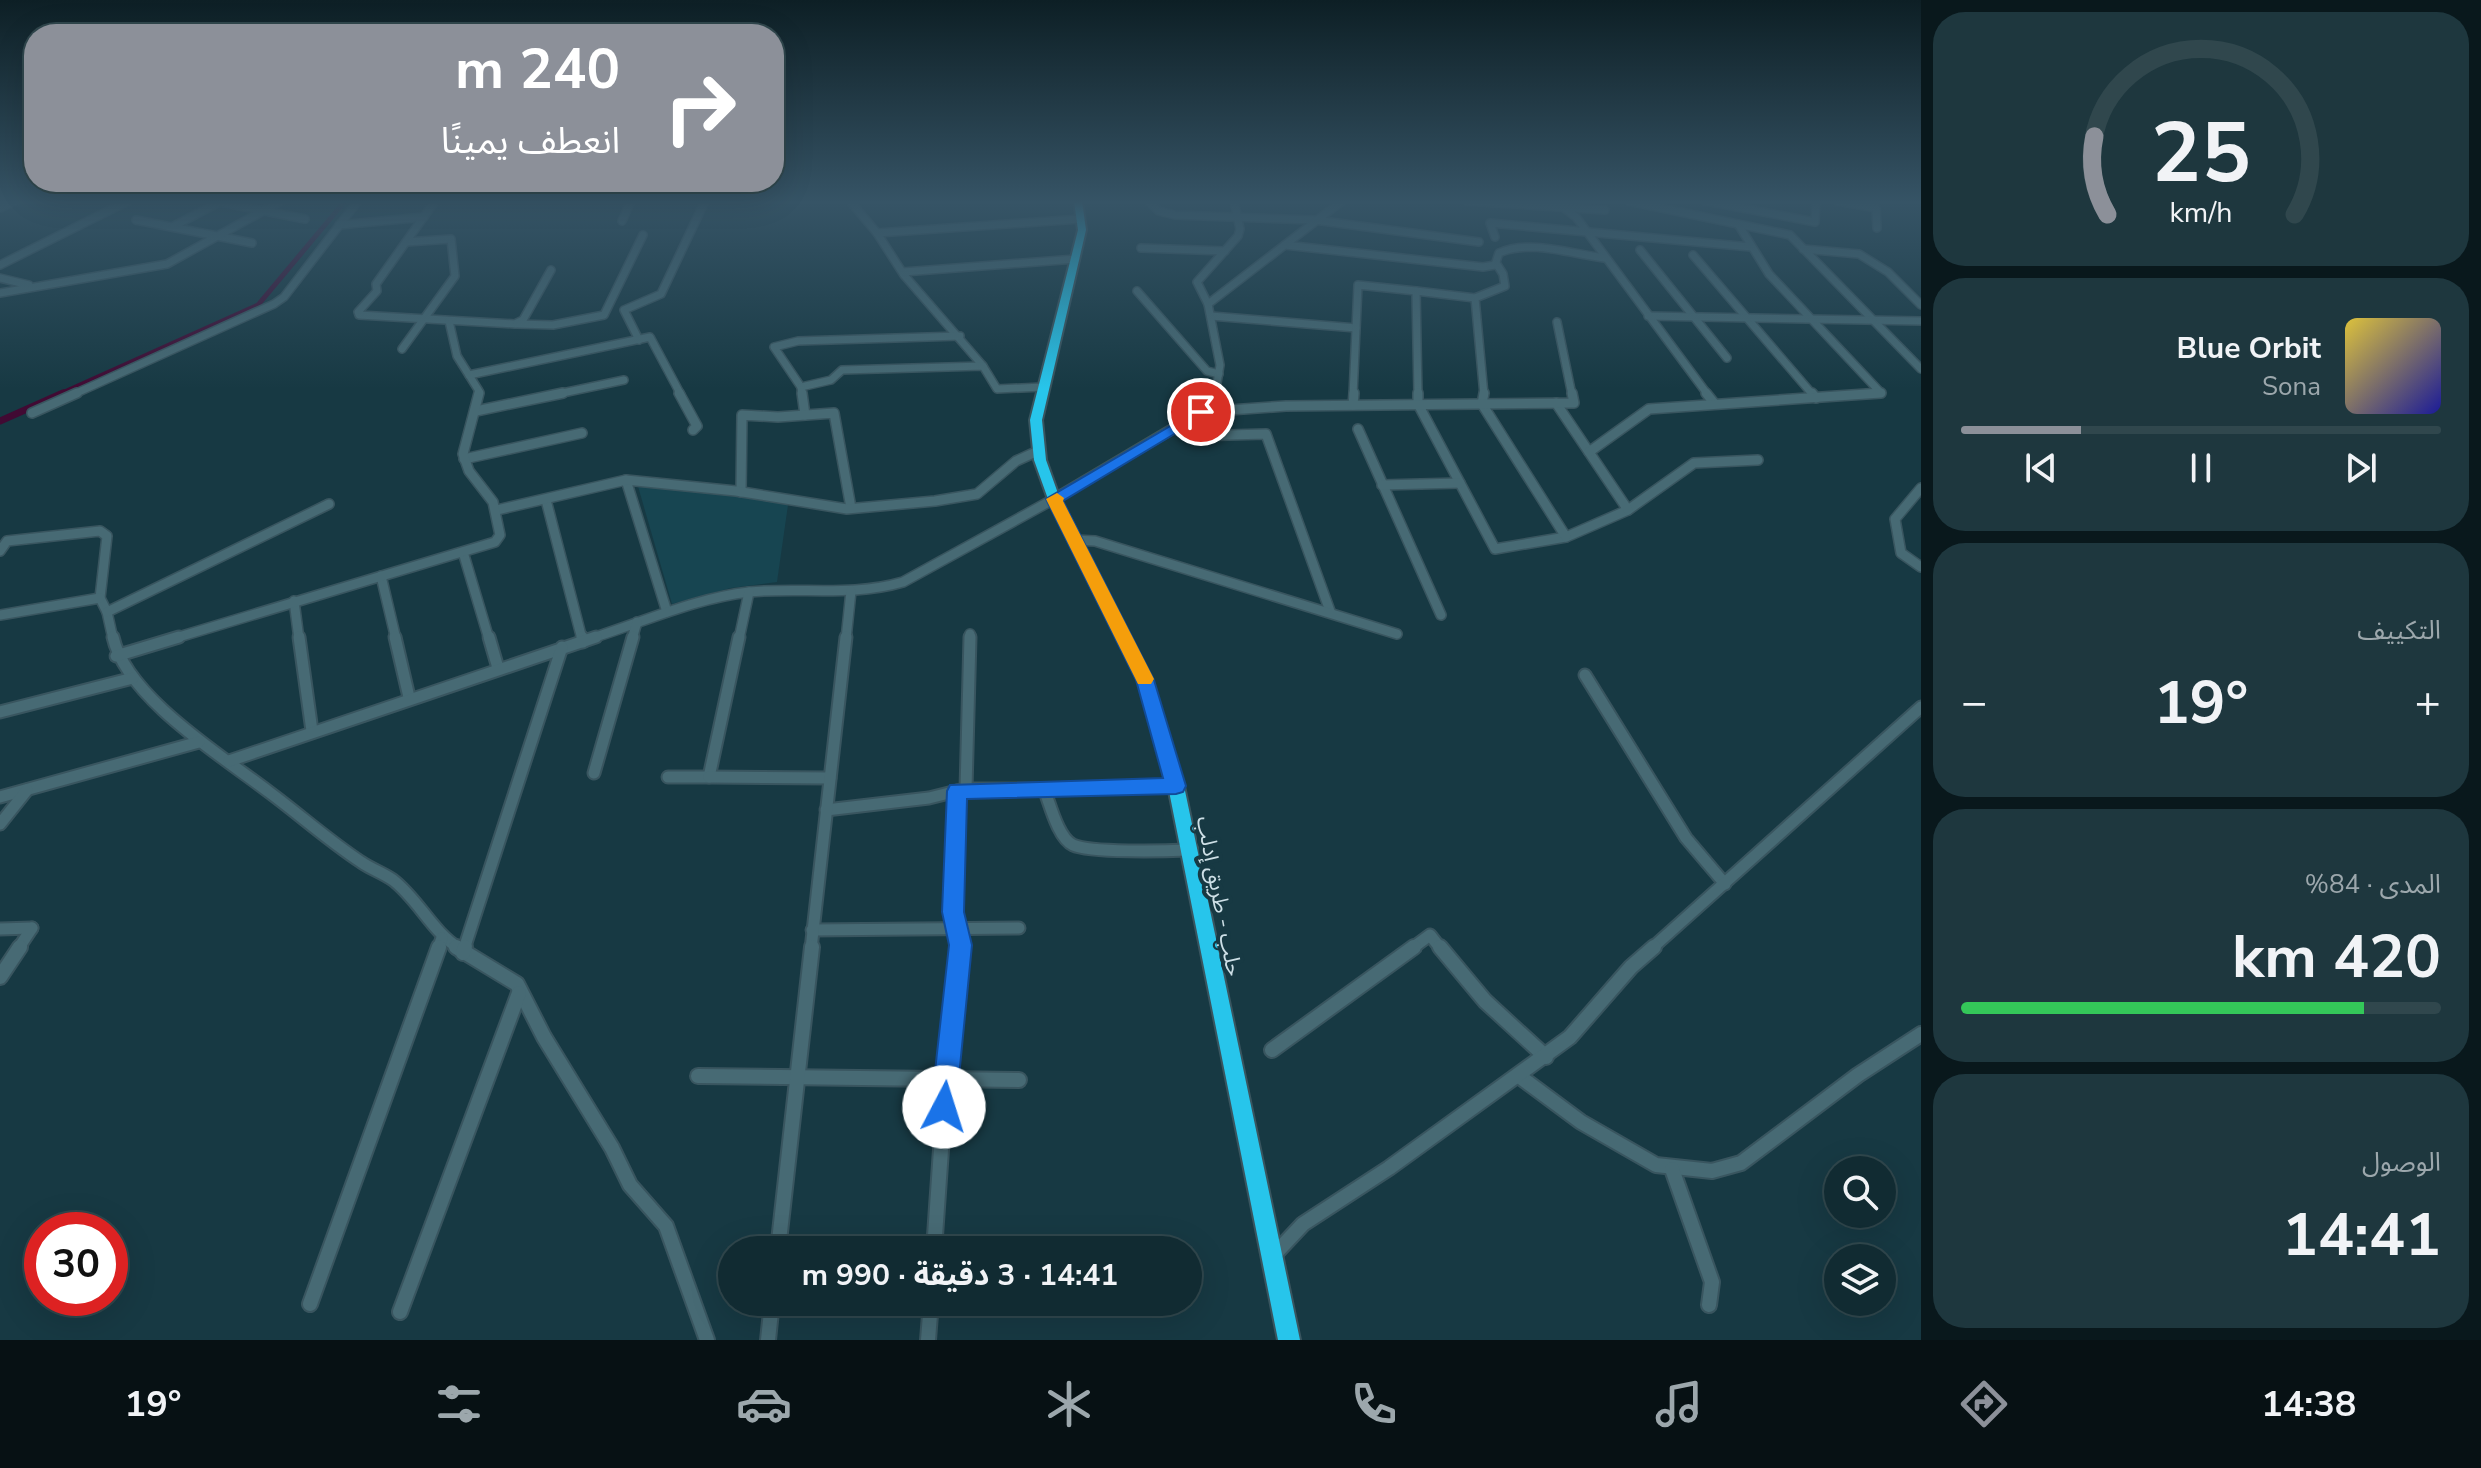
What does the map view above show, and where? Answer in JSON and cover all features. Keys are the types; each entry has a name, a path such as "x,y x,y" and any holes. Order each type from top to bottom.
{"highway":[{"name":"حلب - طريق إدلب","path":"1075,264 1036,420 1038,451 1054,499 1145,680 1176,786 1289,1340"}],"street":[{"path":"0,293 168,264"},
{"path":"32,413 274,304 284,297 310,264"},
{"path":"391,264 376,284 377,291 358,312 366,317 553,325 604,315 629,264"},
{"path":"402,349 455,276 454,264"},
{"path":"639,340 624,310 661,294 675,264"},
{"path":"897,264 960,336 997,389 1043,387"},
{"path":"903,272 1016,264"},
{"path":"229,761 409,697 667,612 749,592 851,591 879,589 903,582 1054,499 1201,412 1215,397 1220,365 1208,304 1197,282 1214,264"},
{"path":"1208,304 1261,264"},
{"path":"1452,264 1483,267 1494,264"},
{"path":"1353,405 1358,285 1475,298 1505,286 1503,274 1496,264"},
{"path":"1608,264 1714,403"},
{"path":"1651,264 1727,358"},
{"path":"1700,264 1816,398"},
{"path":"1589,452 1649,409 1881,393 1762,264"},
{"path":"1817,264 1921,369"},
{"path":"1874,264 1888,272 1921,305"},
{"path":"507,324 523,320 551,270"},
{"path":"0,278 35,287"},
{"path":"1137,291 1207,371 1219,374"},
{"path":"1416,291 1418,404 1495,549 1566,537 1628,510 1694,463 1758,460"},
{"path":"1475,298 1484,394 1482,404 1566,537"},
{"path":"1211,316 1356,328"},
{"path":"1648,316 1921,321"},
{"path":"116,656 495,542 500,535 497,510 488,493 473,478 464,459 479,391 457,356 449,321"},
{"path":"1201,412 1353,405 1574,403 1557,322"},
{"path":"805,415 801,387 774,347 798,341 960,336"},
{"path":"469,375 650,337 697,426 693,430"},
{"path":"801,387 831,380 842,370 983,366"},
{"path":"476,411 624,380"},
{"path":"1556,403 1628,510"},
{"path":"741,492 742,415 834,413 851,508"},
{"path":"1174,428 1191,436 1266,434 1330,611"},
{"path":"1358,429 1441,615"},
{"path":"464,459 582,433"},
{"path":"497,510 626,480 851,508 972,497 988,488 1016,461 1038,451"},
{"path":"626,480 667,612"},
{"path":"1382,485 1460,483"},
{"path":"1921,488 1895,519 1894,525 1901,553 1921,567"},
{"path":"546,500 583,642"},
{"path":"107,612 329,504"},
{"path":"0,551 7,541 100,531 107,536 100,598 107,612 116,656 133,678 199,742 229,761 361,862 393,880 428,915 442,938 517,984 519,993 612,1148 630,1185 666,1226 707,1340"},
{"path":"1074,540 1095,541 1397,634"},
{"path":"463,552 498,668"},
{"path":"381,576 409,697"},
{"path":"779,1236 851,591"},
{"path":"709,777 749,592"},
{"path":"0,615 100,598"},
{"path":"294,601 312,731"},
{"path":"594,773 637,622"},
{"path":"935,1236 946,1078 961,945 953,912 970,634"},
{"path":"463,953 562,647"},
{"path":"1585,675 1686,838 1725,884"},
{"path":"0,712 133,678"},
{"path":"1271,1258 1303,1224 1519,1076 1570,1037 1631,967 1921,707"},
{"path":"0,797 199,742"},
{"path":"668,777 830,778"},
{"path":"826,810 929,798 961,790 1176,786"},
{"path":"1044,789 1064,836 1073,845 1147,852 1187,850"},
{"path":"0,824 27,790"},
{"path":"0,929 32,928 0,977"},
{"path":"812,930 1019,928"},
{"path":"1272,1050 1430,935 1485,1001 1546,1057"},
{"path":"310,1304 442,938"},
{"path":"400,1312 519,993"},
{"path":"1519,1076 1581,1122 1656,1165 1712,1171 1741,1163 1858,1075 1921,1034"},
{"path":"698,1076 1019,1080"},
{"path":"1672,1169 1712,1282 1709,1305"},
{"path":"768,1340 771,1316"},
{"path":"928,1340 930,1316"}],"shaded area":[{"path":"635,476 789,498 777,582 731,588 672,604"}],"waterway":[{"path":"58,395 258,305 293,264"},
{"path":"0,421 63,393"}],"slow traffic":[{"path":"1057,498 1054,499 1078,549 1144,679"}],"route":[{"path":"944,1107 961,945 953,912 957,791 1065,786 1176,786 1145,680 1054,499 1201,412"}]}
